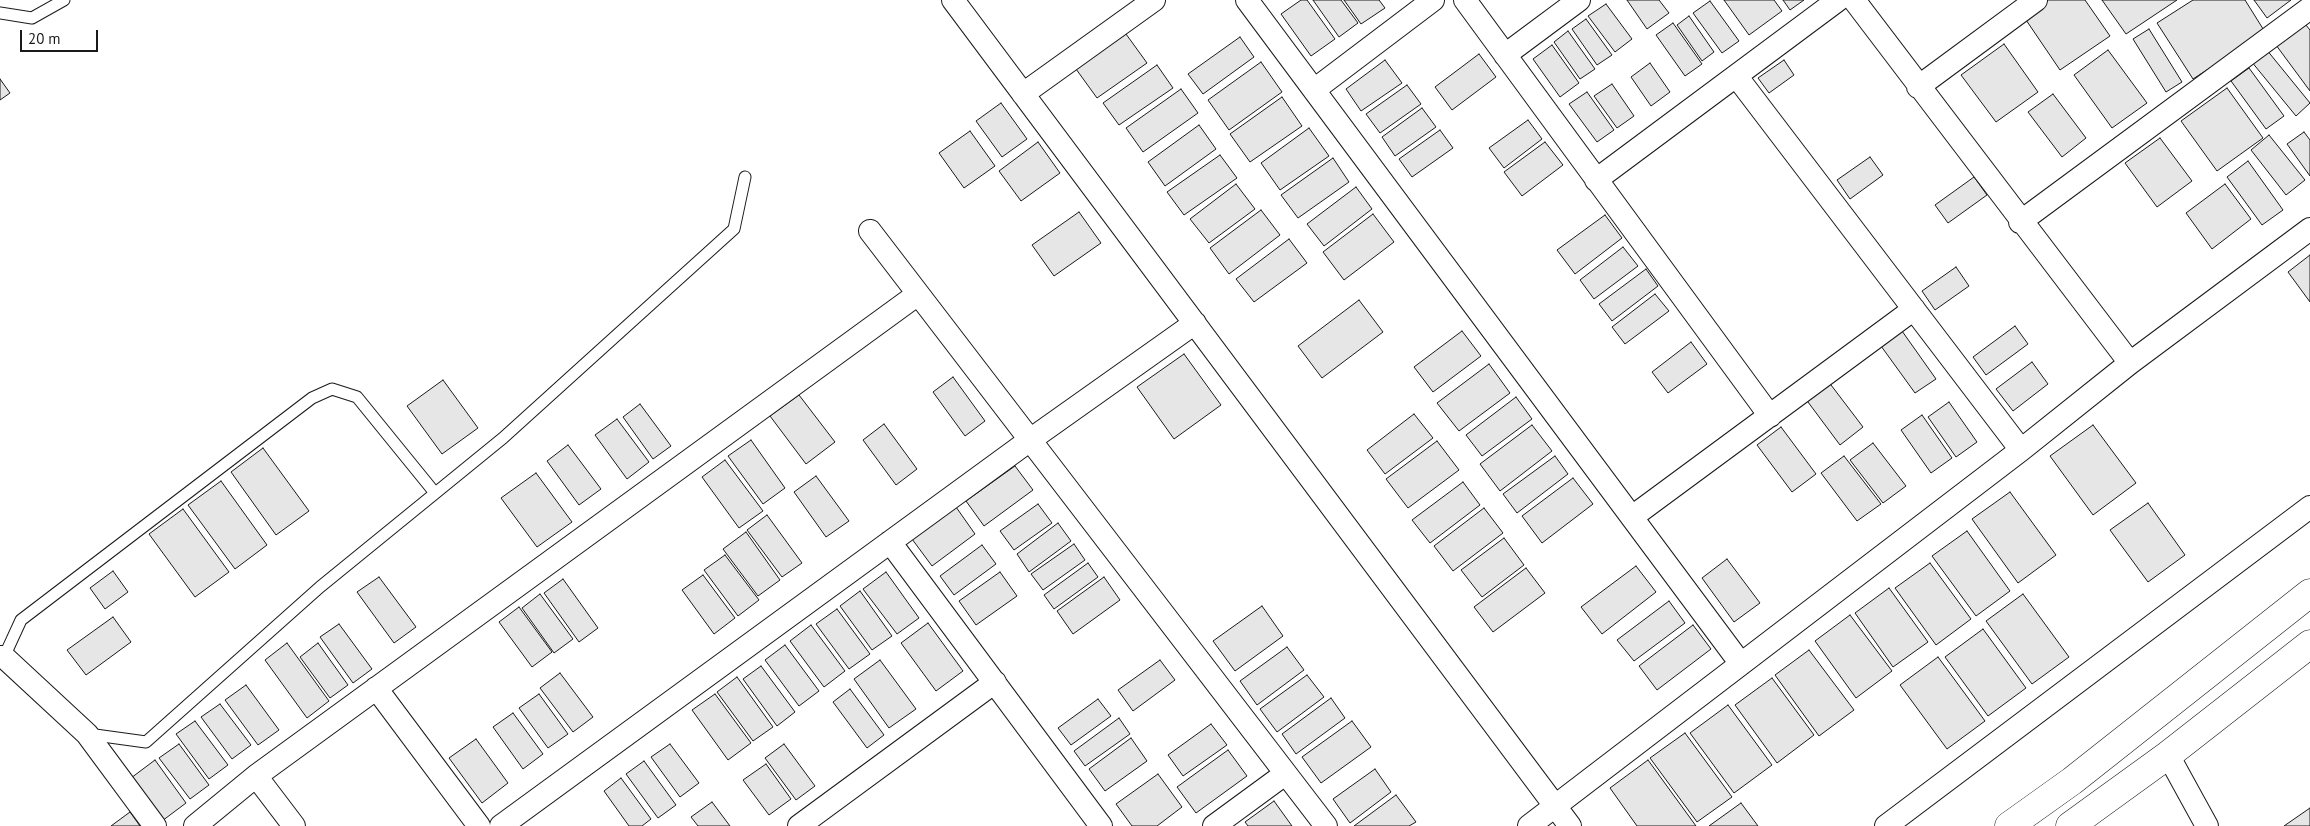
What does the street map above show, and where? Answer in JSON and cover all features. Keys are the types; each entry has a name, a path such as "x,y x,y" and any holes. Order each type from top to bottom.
{"street":[{"path":"953,0 1570,826"},
{"path":"1023,94 1154,0"},
{"path":"1247,0 1741,664"},
{"path":"1314,90 1433,0"},
{"path":"1465,0 1770,416"},
{"path":"1506,55 1579,0"},
{"path":"1596,180 1737,77 1838,0"},
{"path":"1854,0 2020,222 2130,363"},
{"path":"1918,87 2036,0"},
{"path":"2020,222 2310,8"},
{"path":"1737,77 2022,450"},
{"path":"1529,826 2022,450 2130,363 2310,229"},
{"path":"870,231 1326,826"},
{"path":"195,826 256,776 918,294"},
{"path":"1632,517 1914,310"},
{"path":"501,826 1030,440 1195,324"},
{"path":"1886,826 2310,507"},
{"path":"890,542 1101,826"},
{"path":"2010,826 2072,781 2310,593"},
{"path":"2070,826 2168,755 2310,644"},
{"path":"2,657 87,734 155,826"},
{"path":"799,826 995,682"},
{"path":"376,688 479,826"},
{"path":"2168,755 2208,826"},
{"path":"1214,826 1285,774"},
{"path":"256,776 294,826"}],"lane":[{"path":"0,13 32,18 64,0"},
{"path":"87,734 146,742 320,587 503,438 734,229 745,177"},
{"path":"2,657 21,620 312,398 332,389 357,397 435,493"}],"building":[{"path":"1301,0 1307,0 1335,39 1311,56 1281,14"},
{"path":"1313,0 1341,0 1358,23 1339,37"},
{"path":"1344,0 1379,0 1385,8 1361,24"},
{"path":"1627,0 1659,0 1669,13 1647,29"},
{"path":"1724,0 1774,0 1782,11 1749,35"},
{"path":"1783,0 1804,0 1790,10"},
{"path":"2048,0 2085,0 2110,36 2060,70 2024,17"},
{"path":"2102,0 2177,0 2126,34"},
{"path":"2193,0 2245,0 2265,32 2193,79 2157,23"},
{"path":"2254,0 2291,0 2267,18"},
{"path":"1710,1 1739,41 1722,53 1693,13"},
{"path":"1606,4 1632,39 1615,52 1588,16"},
{"path":"1689,16 1714,52 1702,61 1677,25"},
{"path":"1586,19 1612,55 1597,65 1572,29"},
{"path":"2301,19 2310,30 2310,91 2273,41"},
{"path":"1673,23 1702,64 1685,76 1656,35"},
{"path":"2149,29 2182,82 2166,92 2133,39"},
{"path":"1568,31 1595,69 1580,79 1554,42"},
{"path":"1126,34 1147,63 1097,98 1076,69"},
{"path":"1240,37 1254,57 1203,94 1188,74"},
{"path":"2004,44 2038,92 1996,122 1961,75"},
{"path":"1552,45 1579,83 1560,97 1533,59"},
{"path":"2266,49 2310,103 2296,116 2251,61"},
{"path":"2108,50 2147,103 2112,128 2074,75"},
{"path":"1479,54 1496,77 1452,110 1435,87"},
{"path":"1385,60 1402,83 1361,111 1346,89"},
{"path":"1784,60 1794,75 1769,93 1758,78"},
{"path":"1261,62 1282,92 1229,130 1208,100"},
{"path":"1650,63 1670,92 1651,106 1631,77"},
{"path":"1157,65 1173,88 1119,125 1103,103"},
{"path":"2249,68 2284,116 2266,129 2231,81"},
{"path":"0,79 10,93 0,100"},
{"path":"1612,84 1634,116 1617,128 1594,96"},
{"path":"1407,85 1421,104 1380,133 1366,114"},
{"path":"2227,88 2263,138 2217,171 2181,121"},
{"path":"1181,89 1198,113 1143,152 1126,128"},
{"path":"1587,92 1614,130 1597,142 1569,104"},
{"path":"2053,94 2086,138 2062,157 2028,112"},
{"path":"1282,97 1302,126 1250,162 1230,134"},
{"path":"1001,103 1027,139 1002,157 976,121"},
{"path":"1422,108 1436,127 1395,156 1382,137"},
{"path":"1528,120 1542,139 1504,168 1489,148"},
{"path":"1199,125 1216,149 1165,186 1148,162"},
{"path":"1309,128 1329,156 1280,190 1261,163"},
{"path":"1440,130 1453,148 1412,177 1399,159"},
{"path":"970,131 995,166 964,188 939,153"},
{"path":"2304,132 2310,140 2310,176 2287,144"},
{"path":"2269,135 2305,180 2286,195 2251,150"},
{"path":"2160,138 2192,181 2157,207 2125,163"},
{"path":"1038,142 1060,173 1021,201 999,171"},
{"path":"1545,142 1563,165 1522,196 1504,172"},
{"path":"1220,155 1237,178 1184,215 1167,192"},
{"path":"1870,157 1883,175 1850,199 1837,180"},
{"path":"1333,158 1349,182 1298,218 1281,195"},
{"path":"2248,161 2283,210 2262,225 2227,177"},
{"path":"1974,177 1987,195 1948,223 1935,205"},
{"path":"1236,184 1255,209 1209,243 1190,219"},
{"path":"2225,184 2251,219 2212,249 2186,213"},
{"path":"1356,187 1372,209 1324,246 1307,224"},
{"path":"1261,210 1280,235 1229,274 1210,248"},
{"path":"1079,212 1101,243 1054,276 1032,245"},
{"path":"1373,214 1394,242 1344,280 1323,252"},
{"path":"1605,215 1622,238 1575,274 1557,250"},
{"path":"1289,239 1307,263 1254,302 1236,279"},
{"path":"1623,247 1638,266 1594,299 1580,280"},
{"path":"2310,255 2310,302 2288,272"},
{"path":"1956,267 1969,286 1935,310 1922,291"},
{"path":"1646,269 1658,286 1612,321 1599,304"},
{"path":"1655,294 1669,311 1625,344 1612,327"},
{"path":"1359,300 1383,332 1322,378 1298,346"},
{"path":"2015,326 2028,344 1986,375 1973,357"},
{"path":"1462,331 1481,356 1433,392 1414,367"},
{"path":"1902,331 1936,379 1915,393 1881,346"},
{"path":"1691,342 1707,364 1668,393 1652,372"},
{"path":"1184,354 1221,405 1174,439 1137,387"},
{"path":"2032,362 2048,384 2013,411 1996,389"},
{"path":"1489,364 1510,393 1459,431 1437,403"},
{"path":"953,377 985,421 965,436 933,392"},
{"path":"443,380 478,428 442,454 407,406"},
{"path":"1828,381 1863,427 1840,445 1805,398"},
{"path":"799,395 835,442 806,464 770,416"},
{"path":"1516,397 1532,419 1482,456 1466,435"},
{"path":"1949,402 1977,442 1956,457 1928,417"},
{"path":"640,404 671,446 653,459 623,417"},
{"path":"1414,414 1433,438 1385,474 1367,450"},
{"path":"1922,415 1952,458 1931,473 1901,430"},
{"path":"617,419 649,462 627,479 595,435"},
{"path":"884,424 917,469 896,485 863,440"},
{"path":"1532,425 1552,451 1500,491 1480,464"},
{"path":"2093,425 2136,483 2093,515 2050,456"},
{"path":"1781,427 1816,474 1792,492 1757,445"},
{"path":"751,440 785,488 763,504 728,456"},
{"path":"1437,441 1459,470 1408,508 1386,479"},
{"path":"1873,443 1906,486 1883,503 1850,460"},
{"path":"568,445 601,489 579,505 547,461"},
{"path":"263,448 309,511 276,535 231,472"},
{"path":"1555,456 1568,474 1517,513 1503,494"},
{"path":"1844,456 1881,504 1857,521 1821,473"},
{"path":"725,460 763,511 739,528 702,477"},
{"path":"1015,466 1033,490 984,526 966,501"},
{"path":"536,473 572,522 537,547 501,498"},
{"path":"816,476 849,521 826,537 794,492"},
{"path":"1573,478 1593,504 1542,543 1522,516"},
{"path":"221,481 267,545 235,569 188,505"},
{"path":"1463,482 1480,505 1430,543 1412,520"},
{"path":"2010,492 2056,555 2018,583 1972,519"},
{"path":"2148,503 2185,555 2148,582 2110,530"},
{"path":"1038,504 1052,523 1014,550 1000,531"},
{"path":"956,507 975,534 932,566 912,539"},
{"path":"1484,508 1503,533 1453,571 1434,546"},
{"path":"183,509 229,572 195,597 149,534"},
{"path":"767,515 802,563 782,577 747,530"},
{"path":"1058,523 1071,541 1029,572 1017,554"},
{"path":"1967,531 2010,591 1976,616 1932,556"},
{"path":"746,532 780,580 758,596 723,549"},
{"path":"1504,538 1524,565 1482,597 1461,570"},
{"path":"1074,544 1085,560 1043,590 1031,574"},
{"path":"982,545 996,564 954,595 940,576"},
{"path":"725,555 759,600 738,616 704,570"},
{"path":"1727,559 1760,603 1734,622 1702,578"},
{"path":"1088,563 1098,577 1054,609 1044,595"},
{"path":"1930,563 1971,619 1936,645 1895,588"},
{"path":"1636,566 1656,592 1602,634 1581,607"},
{"path":"1526,568 1545,593 1493,632 1474,607"},
{"path":"113,571 128,592 105,609 90,588"},
{"path":"886,572 919,618 897,634 863,589"},
{"path":"1000,572 1017,596 976,625 959,601"},
{"path":"703,575 735,618 714,634 682,590"},
{"path":"379,577 416,627 394,643 357,592"},
{"path":"1104,577 1120,600 1073,634 1057,611"},
{"path":"563,579 598,628 579,642 544,593"},
{"path":"1889,588 1928,642 1893,667 1855,613"},
{"path":"860,591 892,636 872,650 840,606"},
{"path":"540,594 573,639 554,653 522,608"},
{"path":"2023,594 2069,657 2032,684 1986,621"},
{"path":"1669,601 1685,623 1634,661 1617,640"},
{"path":"1262,606 1283,636 1235,671 1213,641"},
{"path":"519,607 552,652 532,667 499,622"},
{"path":"837,609 870,654 849,669 816,624"},
{"path":"1850,615 1892,671 1856,698 1815,641"},
{"path":"113,617 131,642 86,675 67,650"},
{"path":"928,623 963,671 936,691 901,643"},
{"path":"339,624 372,669 353,683 320,637"},
{"path":"811,625 845,671 824,687 790,641"},
{"path":"1693,625 1711,649 1657,690 1639,666"},
{"path":"1983,629 2026,688 1988,716 1945,657"},
{"path":"287,643 329,701 307,718 265,660"},
{"path":"318,643 348,685 330,698 300,657"},
{"path":"785,645 819,691 799,706 765,660"},
{"path":"1287,647 1304,670 1257,705 1240,681"},
{"path":"1809,650 1854,710 1819,736 1775,675"},
{"path":"1938,657 1985,721 1947,749 1900,685"},
{"path":"880,660 916,709 889,728 854,679"},
{"path":"1160,660 1175,680 1133,711 1118,690"},
{"path":"761,666 795,712 777,726 743,679"},
{"path":"560,673 593,717 573,732 540,688"},
{"path":"1307,675 1324,697 1277,732 1260,709"},
{"path":"737,677 773,727 753,741 717,692"},
{"path":"1772,678 1814,735 1777,763 1735,705"},
{"path":"246,685 279,730 258,745 225,700"},
{"path":"850,689 884,735 867,748 833,702"},
{"path":"539,694 568,734 548,748 519,708"},
{"path":"715,694 751,743 728,760 692,710"},
{"path":"1331,698 1345,718 1296,754 1282,734"},
{"path":"1098,699 1111,716 1071,745 1058,728"},
{"path":"220,704 251,745 232,759 201,717"},
{"path":"1728,705 1772,765 1734,793 1690,733"},
{"path":"513,713 543,754 523,769 493,727"},
{"path":"1119,718 1130,734 1085,766 1074,751"},
{"path":"195,721 228,765 209,779 176,734"},
{"path":"1352,721 1371,747 1321,783 1302,757"},
{"path":"1211,724 1227,745 1183,776 1168,755"},
{"path":"1685,733 1732,797 1697,822 1650,758"},
{"path":"1131,738 1147,761 1105,791 1089,769"},
{"path":"476,739 508,783 482,803 449,758"},
{"path":"179,744 209,785 190,799 159,758"},
{"path":"670,744 699,783 680,797 651,757"},
{"path":"784,744 815,786 796,800 765,758"},
{"path":"1228,750 1247,776 1196,813 1177,787"},
{"path":"155,760 186,803 162,821 131,778"},
{"path":"1648,760 1696,826 1637,826 1610,788"},
{"path":"644,761 676,805 658,818 626,774"},
{"path":"766,764 791,799 769,815 743,780"},
{"path":"1375,769 1391,792 1350,823 1333,799"},
{"path":"1158,774 1182,807 1157,826 1132,826 1116,804"},
{"path":"621,778 651,819 642,826 629,826 604,791"},
{"path":"1396,795 1416,822 1409,826 1354,826"},
{"path":"1274,801 1292,826 1248,826 1245,822"},
{"path":"712,802 730,826 698,826 691,817"},
{"path":"1741,803 1758,826 1709,826"},
{"path":"2310,808 2310,826 2284,826"},
{"path":"130,812 140,826 111,826"}]}
